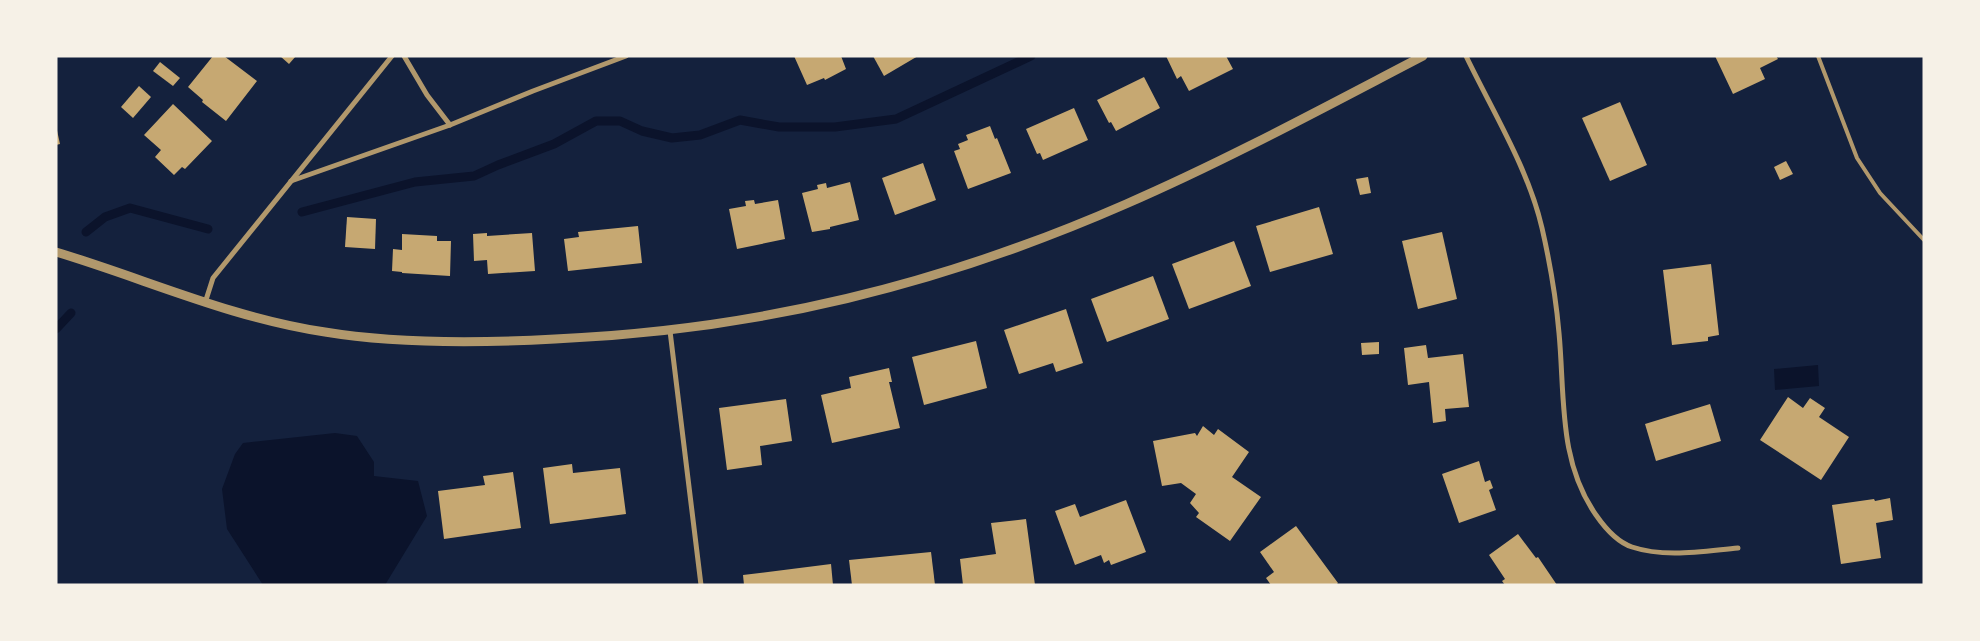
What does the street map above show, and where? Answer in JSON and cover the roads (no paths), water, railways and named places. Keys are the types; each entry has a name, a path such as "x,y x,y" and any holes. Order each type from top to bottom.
{"street":[{"path":"205,304 213,278 392,56"},
{"path":"404,56 427,95 450,125"},
{"path":"291,181 450,125 626,56"},
{"path":"56,252 205,304 290,326 327,333 366,337 514,341 617,336 670,331 763,317 856,297 903,285 1010,250 1094,217 1181,179 1423,56"},
{"path":"1466,56 1521,167 1542,227 1557,317 1563,421 1568,451 1576,478 1588,504 1606,530 1631,547 1657,552 1690,552 1738,548"},
{"path":"670,331 701,585"}],"lane":[{"path":"1818,56 1857,158 1880,192 1924,240"}],"water":[{"path":"1818,365 1819,386 1775,390 1774,369"},
{"path":"335,433 357,436 374,462 374,476 418,481 427,516 385,585 263,585 227,529 222,489 235,454 243,443"}],"waterway":[{"path":"302,212 415,182 474,176 554,144 596,121 620,121 642,131 672,138 700,135 740,120 779,127 835,127 896,119 1031,56"},
{"path":"86,232 105,217 130,208 208,229"},
{"path":"56,329 71,313"}]}
